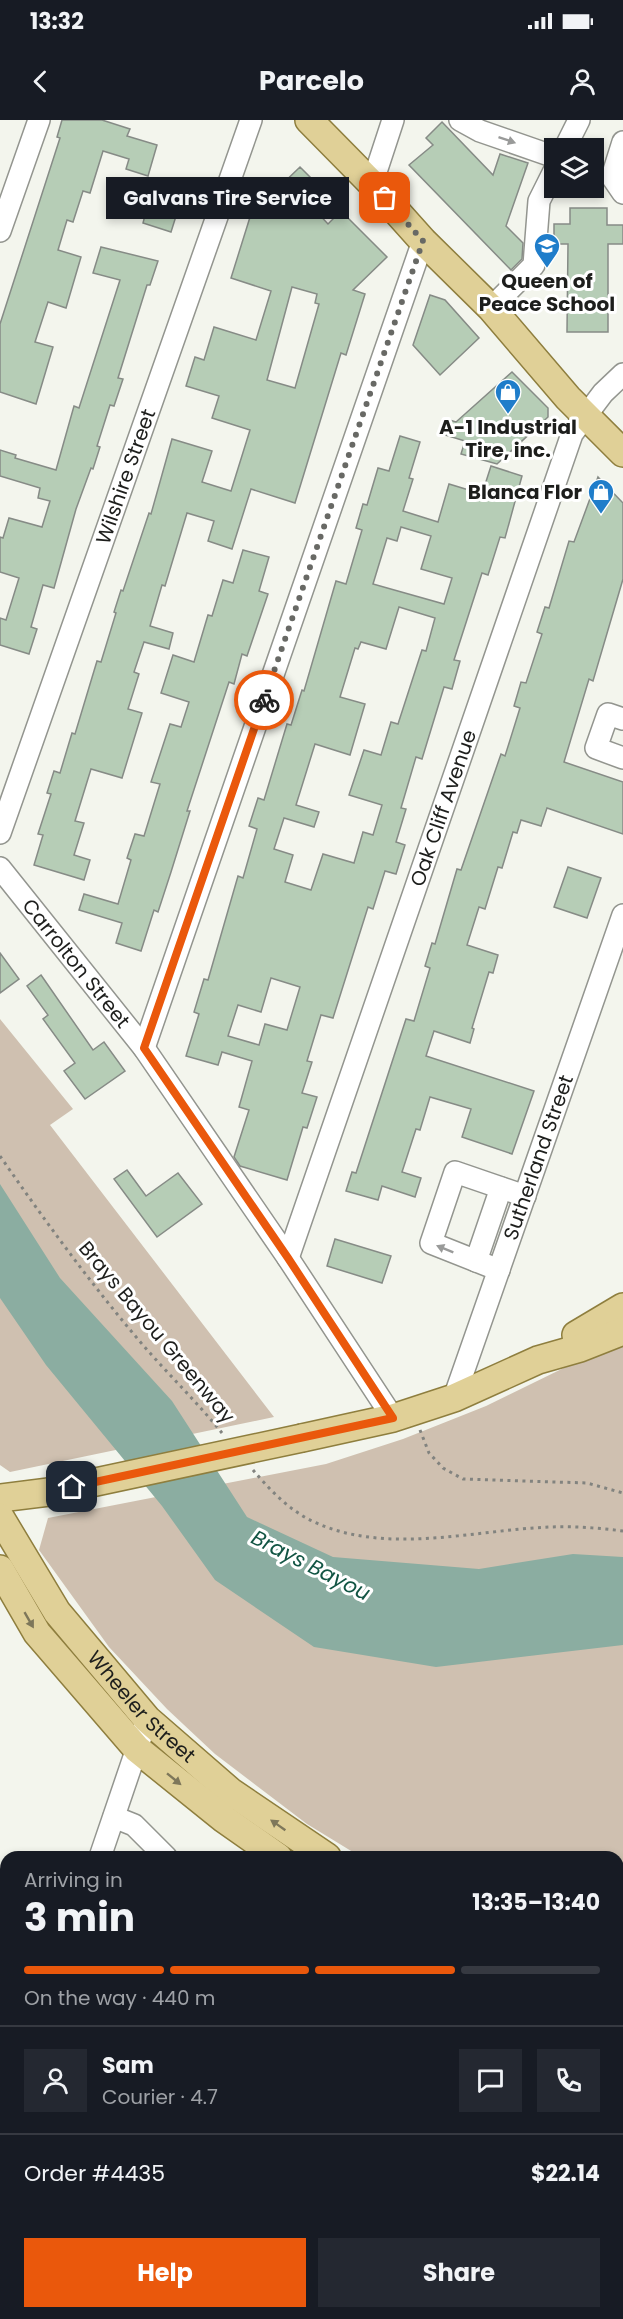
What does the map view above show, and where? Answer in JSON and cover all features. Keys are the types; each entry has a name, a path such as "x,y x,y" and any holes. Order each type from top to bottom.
{"main road":[{"path":"309,120 372,184 423,241 491,309 584,415 623,453"},
{"path":"538,1360 623,1307"},
{"path":"0,1498 49,1492 403,1415 454,1398 538,1360 580,1348 623,1331"},
{"name":"Wheeler Street","path":"0,1517 57,1612 147,1719 231,1792 313,1851"},
{"name":"Wheeler Street","path":"0,1569 37,1633 136,1749 224,1819 269,1851"}],"street":[{"path":"0,231 39,120"},
{"name":"Wilshire Street","path":"0,833 251,120"},
{"path":"372,184 393,120"},
{"path":"460,120 480,131 544,153"},
{"path":"570,138 579,120"},
{"path":"610,180 623,142"},
{"path":"491,309 534,265 539,201 544,191"},
{"path":"144,1048 423,241"},
{"name":"Oak Cliff Avenue","path":"288,1258 572,434 584,415 623,374"},
{"path":"623,719 608,714 596,748 623,758"},
{"name":"Carrolton Street","path":"0,868 144,1048 288,1258 403,1415"},
{"name":"Sutherland Street","path":"454,1398 623,915"},
{"path":"499,1270 431,1243 455,1172 525,1196"},
{"path":"476,1261 501,1188"},
{"path":"102,1851 147,1719"},
{"path":"114,1817 134,1825 160,1851"}],"path":[{"name":"Brays Bayou Greenway","path":"0,1156 89,1280 143,1345 192,1396 223,1433"},
{"path":"403,1415 429,1453 443,1468 463,1479 587,1484 623,1492"},
{"path":"250,1466 285,1502 310,1520 343,1532 363,1536 419,1538 550,1527 585,1527 623,1531"}],"shaded area":[{"path":"0,1019 73,1109 50,1125 274,1417 10,1472 0,1465"},
{"path":"623,1339 623,1851 351,1851 307,1824 215,1754 167,1709 109,1647 39,1550 48,1518 326,1464 403,1439 486,1406"}],"water":[{"name":"Brays Bayou","path":"0,1184 60,1278 172,1401 247,1517 333,1557 479,1569 573,1554 623,1557 623,1645 436,1667 314,1647 215,1580 162,1506 46,1365 0,1298"}],"building":[{"path":"62,120 102,120 130,129 127,136 157,145 148,176 126,169 129,159 103,151 90,193 83,191 73,222 67,220 58,250 81,257 66,308 48,302 35,342 53,347 36,404 0,392 0,324 60,138 57,137"},
{"path":"442,122 493,175 500,154 528,163 506,226 523,243 522,259 511,270 409,165 433,145 426,138"},
{"path":"300,167 314,181 300,194 328,224 341,211 387,257 353,290 365,294 346,355 341,353 295,503 251,489 232,549 208,541 214,521 187,513 165,586 162,585 150,626 173,633 169,649 144,642 134,672 139,674 128,709 142,713 122,778 91,769 75,821 84,823 74,855 90,860 84,880 34,865 43,835 38,834 51,794 47,793 54,771 60,773 72,733 75,734 97,661 101,662 121,590 123,591 149,513 151,514 172,439 212,451 202,482 231,491 250,430 212,418 219,396 186,386 195,357 204,360 214,327 256,340 271,291 231,278 251,214","holes":["292,287 317,294 315,303 319,304 295,388 267,380"]},
{"path":"148,204 177,213 171,232 143,223"},
{"path":"570,208 607,208 607,225 623,225 623,244 608,244 608,332 567,332 568,244 554,244 554,224 570,224"},
{"path":"101,247 158,261 150,285 147,285 118,378 123,379 114,406 110,405 97,446 100,447 76,509 54,588 43,585 31,627 37,629 29,654 0,645 0,618 6,620 19,578 0,572 0,537 3,538 9,518 42,527 50,501 38,498 40,488 0,476 0,450 16,455 15,458 56,470 74,406 79,408 120,280 93,273"},
{"path":"430,295 445,300 479,338 440,375 413,345"},
{"name":"A-1 Industrial Tire, inc.","path":"512,372 548,408 548,417 497,464 461,454 465,441 442,434 446,419 456,422"},
{"path":"400,436 420,442 409,478 413,479 403,511 438,522 449,484 482,494 491,466 522,476 505,538 500,537 488,575 482,573 454,660 460,661 452,689 444,687 422,759 416,757 401,808 406,809 396,842 405,845 396,874 385,871 373,909 368,907 333,1018 321,1015 307,1061 312,1062 302,1093 317,1097 307,1128 303,1127 287,1180 240,1166 234,1157 249,1110 239,1107 252,1061 222,1052 218,1065 186,1056 199,1014 194,1012 204,979 208,980 238,876 243,878 257,829 249,826 258,798 264,800 287,724 291,725 302,690 304,691 336,581 346,584 362,530 356,528 363,504 367,505 378,468 389,471","holes":["401,527 431,536 421,569 452,578 444,604 373,584 387,538 397,541","399,607 435,618 426,651 422,650 398,724 391,722 381,755 364,750 349,795 382,805 373,835 363,832 354,863 323,854 311,890 285,882 293,855 274,849 284,818 314,827 319,812 296,805 315,744 350,755 365,704 340,697 355,648 358,649 361,642 386,649","271,978 300,987 287,1030 265,1024 259,1045 228,1036 238,1005 261,1012"]},
{"path":"598,477 623,503 623,579 593,681 589,679 564,762 623,782 623,834 547,808 541,826 521,820 517,833 513,832 502,868 498,867 485,909 479,907 467,945 498,955 493,973 489,972 472,1028 474,1029 470,1043 434,1031 426,1056 534,1091 512,1154 462,1137 471,1109 430,1097 420,1130 416,1129 402,1172 421,1178 415,1197 382,1186 378,1200 346,1191 352,1172 356,1173 406,1019 414,1021 430,968 425,966 432,943 435,944 457,869 461,870 501,754 505,756 520,708 514,706 521,682 526,683 542,634 537,632 545,607 549,608 569,541 574,542"},
{"path":"243,550 269,557 259,591 268,594 247,656 242,654 234,684 229,682 187,811 190,811 158,912 154,910 141,951 116,943 122,923 79,910 84,894 118,904 131,860 127,858 135,834 144,836 160,784 151,782 170,724 181,727 189,702 161,693 173,655 194,662 208,615 212,616 223,580 233,583"},
{"path":"568,867 601,878 587,918 554,907"},
{"path":"0,953 19,979 0,993"},
{"path":"41,975 93,1050 104,1042 125,1071 85,1099 64,1071 75,1063 43,1019 48,1015 27,986"},
{"path":"127,1170 146,1196 178,1173 202,1204 157,1237 114,1179"},
{"path":"335,1239 391,1256 382,1283 327,1266"}],"way so far":[{"path":"264,700 423,241 385,198"}],"place":[{"name":"Galvans Tire Service","path":"385,198"},
{"name":"Queen of Peace School","path":"547,269"},
{"name":"A-1 Industrial Tire, inc.","path":"508,415"},
{"name":"Blanca Flor","path":"601,515"}],"route":[{"path":"72,1487 393,1418 288,1258 144,1048 264,700"}]}
